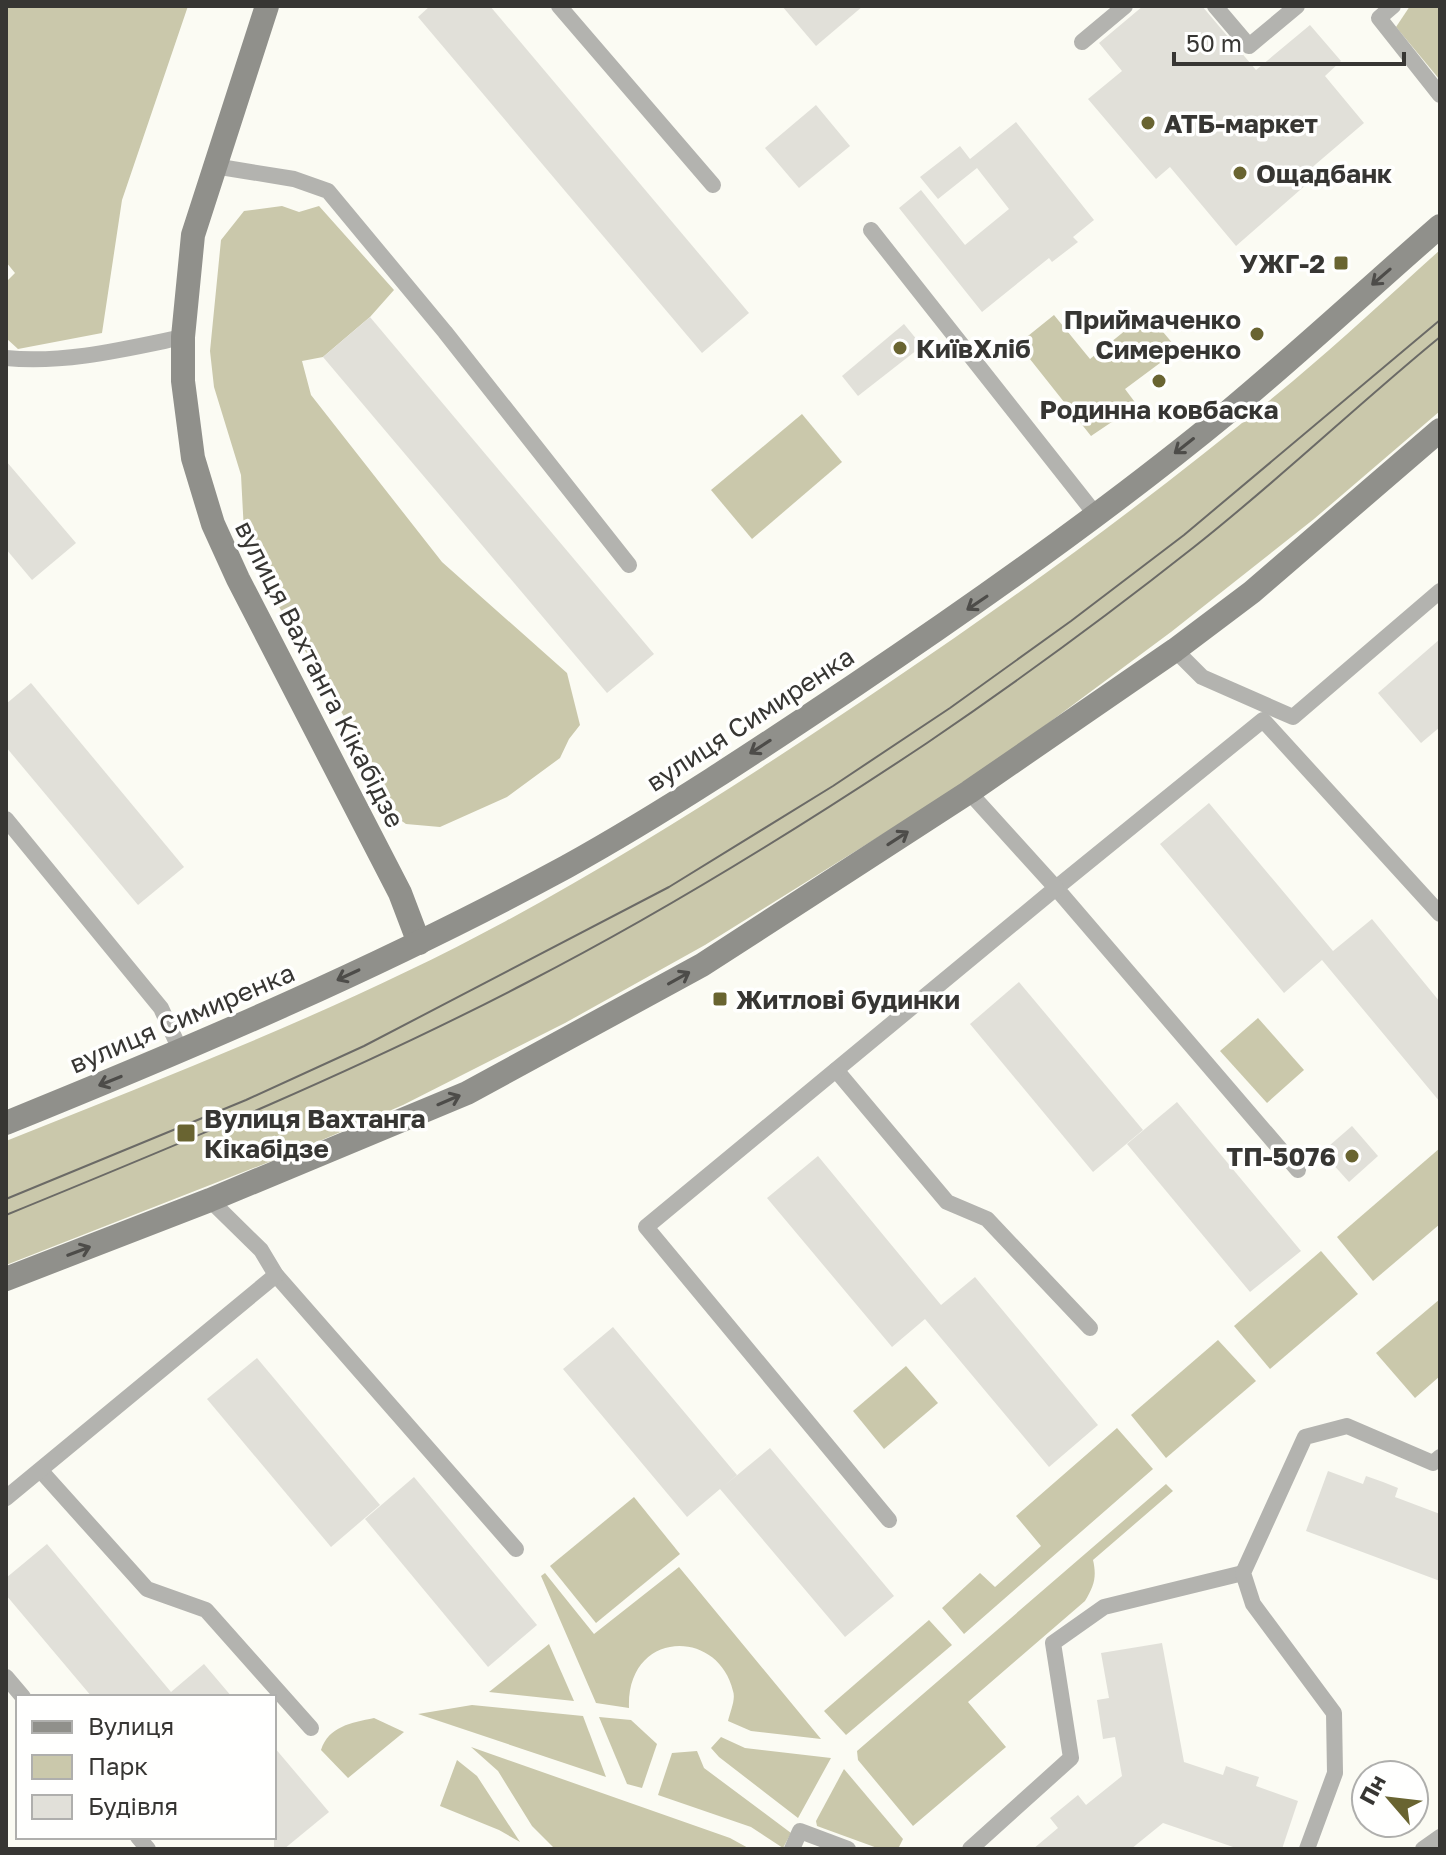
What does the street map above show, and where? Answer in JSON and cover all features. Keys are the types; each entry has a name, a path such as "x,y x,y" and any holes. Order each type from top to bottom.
{"street":[{"name":"вулиця Вахтанга Кікабідзе","path":"267,6 193,235 183,337 183,381 193,458 213,524 238,579 400,893 419,943"},
{"name":"вулиця Симиренка","path":"6,1123 181,1052 419,943 644,822 814,713 984,598 1096,515 1224,415 1440,226"},
{"path":"6,1279 210,1200 467,1093 702,965 969,792 1175,650 1252,592 1440,430"}],"lane":[{"path":"559,6 713,185"},
{"path":"1082,42 1125,6"},
{"path":"1215,6 1249,46 1297,6"},
{"path":"1393,6 1375,12 1440,95"},
{"path":"214,166 294,179 328,191 445,332 629,565"},
{"path":"871,230 1096,515"},
{"path":"6,358 31,361 183,337"},
{"path":"1175,650 1202,677 1293,717 1440,591"},
{"path":"889,1520 646,1227 1263,720 1440,914"},
{"path":"969,792 1056,888 1298,1170"},
{"path":"6,819 161,1008 181,1052"},
{"path":"836,1070 947,1202 987,1219 1090,1328"},
{"path":"210,1200 261,1250 276,1275 516,1549"},
{"path":"6,1498 276,1275"},
{"path":"1307,1849 1335,1773 1334,1713 1253,1604 1243,1573 1305,1437 1347,1426 1433,1463 1440,1457"},
{"path":"41,1471 147,1589 206,1610 311,1728"},
{"path":"970,1849 1071,1758 1053,1643 1104,1607 1243,1573"},
{"path":"6,1677 21,1695"},
{"path":"792,1849 800,1831 848,1849"},
{"path":"1423,1849 1440,1837"}],"green space":[{"path":"6,6 188,6 122,200 102,333 18,349 6,338 6,282 15,273 6,262"},
{"path":"1410,6 1440,6 1440,80 1396,27"},
{"path":"282,206 299,212 319,206 394,290 370,317 323,357 302,361 311,395 442,562 567,673 580,725 560,758 507,797 440,827 406,824 392,814 371,762 275,600 244,532 241,475 214,387 210,351 221,240 244,211"},
{"path":"1440,250 1440,411 1314,519 1171,632 1031,736 936,801 705,945 565,1023 403,1105 292,1153 6,1265 6,1141 259,1038 384,983 506,921 701,806 890,682 1095,537 1293,381"},
{"path":"1147,313 1174,345 1155,357 1160,363 1125,389 1137,405 1091,436 1018,344 1054,315 1090,359"},
{"path":"802,414 842,462 752,539 711,490"},
{"path":"1258,1018 1304,1070 1267,1103 1220,1051"},
{"path":"1440,1148 1440,1224 1373,1281 1337,1237"},
{"path":"1321,1251 1358,1294 1270,1369 1234,1326"},
{"path":"1440,1299 1440,1376 1415,1398 1376,1353"},
{"path":"1218,1340 1256,1381 1166,1458 1131,1415"},
{"path":"906,1366 938,1403 884,1449 853,1411"},
{"path":"1117,1428 1153,1469 964,1634 942,1608 980,1573 995,1587 1041,1546 1016,1516"},
{"path":"1166,1484 1173,1491 1093,1560 1094,1581 1085,1601 968,1702 1006,1747 913,1826 858,1760 857,1751"},
{"path":"634,1497 680,1554 596,1623 550,1566"},
{"path":"679,1567 821,1739 751,1731 728,1721 734,1694 724,1670 710,1656 693,1648 674,1646 657,1651 642,1663 632,1682 629,1708 596,1703 541,1576 545,1573 594,1634"},
{"path":"929,1620 952,1645 846,1735 824,1711"},
{"path":"549,1644 574,1701 489,1692"},
{"path":"472,1705 583,1716 606,1777 418,1714"},
{"path":"599,1717 631,1720 657,1744 642,1788 627,1784"},
{"path":"374,1718 404,1732 348,1778 321,1750 335,1731"},
{"path":"721,1737 745,1748 831,1758 798,1818 719,1757 711,1748"},
{"path":"471,1747 730,1838 750,1849 555,1849 532,1826 498,1771"},
{"path":"697,1751 704,1768 791,1833 783,1848 751,1827 658,1795 672,1753"},
{"path":"457,1760 477,1776 520,1842 440,1806"},
{"path":"844,1769 903,1839 898,1849 880,1849 817,1826 816,1821"}],"building":[{"path":"430,6 490,6 749,313 702,353 418,17"},
{"path":"782,6 863,6 816,46"},
{"path":"1143,6 1202,6 1256,70 1310,25 1341,61 1325,76 1364,123 1302,176 1308,183 1236,246 1170,167 1156,179 1088,99 1122,71 1099,43"},
{"path":"816,105 850,146 799,188 765,148"},
{"path":"1016,122 1094,220 1073,237 1078,242 1052,262 1049,258 982,312 899,208 921,190 965,245 1009,209 977,168 938,199 920,177 960,146 970,159"},
{"path":"370,317 654,654 607,693 323,357"},
{"path":"904,324 922,346 858,396 842,376"},
{"path":"6,461 76,543 32,580 6,549"},
{"path":"1440,639 1440,727 1421,743 1378,693"},
{"path":"31,683 184,867 138,905 6,747 6,704"},
{"path":"1209,803 1333,951 1372,919 1440,1002 1440,1102 1322,960 1284,993 1160,844"},
{"path":"1019,982 1143,1130 1093,1172 970,1024"},
{"path":"1177,1102 1301,1251 1250,1292 1127,1144"},
{"name":"ТП-5076","path":"1352,1126 1378,1156 1349,1182 1322,1152"},
{"path":"818,1156 941,1305 975,1277 1098,1425 1049,1467 925,1319 892,1347 767,1198"},
{"path":"613,1327 737,1475 724,1486 770,1448 894,1596 845,1637 720,1489 687,1517 563,1369"},
{"path":"257,1358 380,1505 331,1547 207,1399"},
{"path":"1328,1471 1363,1484 1366,1476 1383,1482 1398,1488 1395,1497 1440,1514 1440,1581 1306,1531"},
{"path":"414,1477 537,1625 488,1667 365,1519"},
{"path":"47,1544 171,1692 204,1664 230,1695 90,1695 6,1595 6,1578"},
{"path":"1162,1643 1184,1762 1223,1775 1226,1766 1259,1777 1256,1786 1298,1801 1282,1849 1239,1849 1163,1823 1131,1849 1033,1849 1058,1828 1050,1818 1078,1795 1086,1805 1122,1776 1115,1737 1103,1739 1097,1700 1109,1698 1101,1653"},
{"path":"276,1749 329,1812 284,1849 274,1849"}],"tram line":[{"path":"6,1199 246,1100 364,1046 669,887 833,786 950,708 1071,621 1184,535 1440,320"},
{"path":"6,1215 203,1133 398,1046 578,956 730,869 927,743 1096,623 1226,522 1440,337"}],"place":[{"name":"АТБ-маркет","path":"1148,123"},
{"name":"Ощадбанк","path":"1240,173"},
{"name":"УЖГ-2","path":"1341,263"},
{"name":"Приймаченко Симеренко","path":"1257,334"},
{"name":"КиївХліб","path":"900,348"},
{"name":"Родинна ковбаска","path":"1159,381"},
{"name":"Житлові будинки","path":"720,999"},
{"name":"Вулиця Вахтанга Кікабідзе","path":"186,1133"},
{"name":"ТП-5076","path":"1352,1156"}]}
